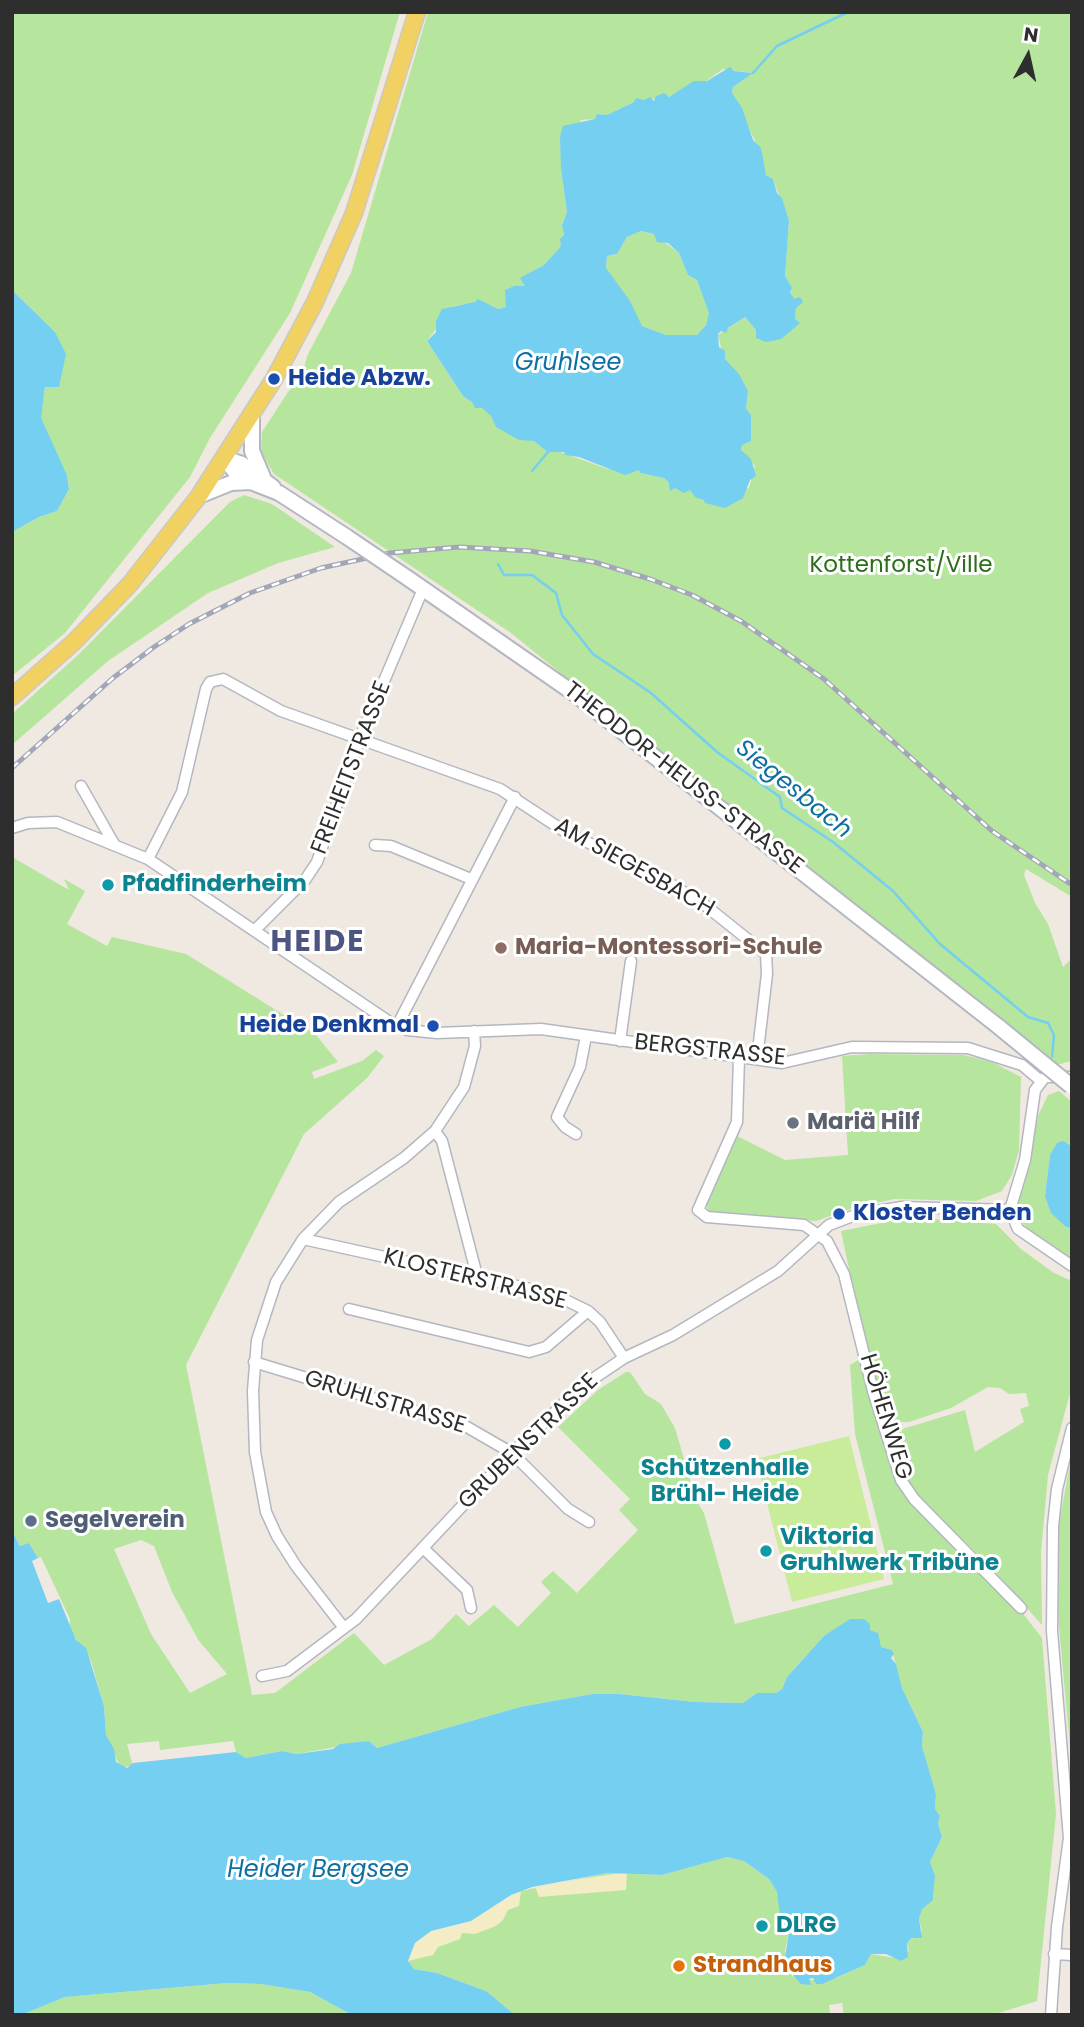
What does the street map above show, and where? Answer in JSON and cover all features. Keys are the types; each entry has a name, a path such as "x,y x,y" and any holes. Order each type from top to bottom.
{"main road":[{"path":"12,697 74,642 130,584 199,496 252,415 315,302 341,248 366,181 417,12"},
{"path":"199,496 231,483 257,480 252,452 252,415"},
{"name":"THEODOR-HEUSS-STRASSE","path":"224,458 235,472 257,480 347,537 572,692 1071,1083"}],"street":[{"name":"FREIHEITSTRASSE","path":"255,930 305,880 317,862 359,740 423,589"},
{"name":"AM SIEGESBACH","path":"148,859 182,792 206,689 211,682 223,679 281,712 515,797 564,831 658,876 706,906 766,954 767,974 757,1059"},
{"path":"81,786 115,844"},
{"path":"12,828 28,823 57,821 148,859 397,1026 515,797"},
{"path":"375,845 391,846 471,879"},
{"name":"BERGSTRASSE","path":"621,1041 631,961"},
{"name":"BERGSTRASSE","path":"397,1026 438,1033 541,1029 739,1058 793,1062 833,1049 866,1046 968,1048 1022,1065 1041,1081"},
{"path":"344,1628 296,1566 277,1536 266,1511 255,1452 254,1362 264,1315 276,1282 303,1239 333,1207 404,1158 435,1130 464,1087 475,1046 474,1031"},
{"path":"576,1134 565,1127 557,1117 580,1067 586,1036"},
{"path":"739,1058 737,1122 698,1203 698,1210 707,1217 804,1225 819,1233 842,1219 880,1209 924,1206 1010,1210"},
{"path":"1071,1083 1045,1077 1031,1101 1025,1160 1010,1210 1018,1229 1072,1266"},
{"path":"435,1130 442,1141 475,1268 474,1276"},
{"name":"GRUBENSTRASSE","path":"262,1676 287,1671 344,1628 512,1453 581,1387 624,1358 673,1335 778,1270 819,1233"},
{"name":"HÖHENWEG","path":"819,1233 837,1257 844,1274 873,1391 901,1480 914,1499 1021,1608"},
{"name":"KLOSTERSTRASSE","path":"303,1239 553,1294 588,1311 600,1322 624,1358"},
{"path":"349,1308 367,1315 529,1352 546,1347 588,1311"},
{"name":"GRUHLSTRASSE","path":"254,1362 467,1427 512,1453 568,1509 589,1522"},
{"path":"1051,2015 1054,1954 1069,1838 1052,1631 1051,1576 1057,1489 1072,1428"},
{"path":"423,1548 467,1590 471,1608"},
{"path":"1054,1954 1072,1955"}],"green space":[{"path":"12,12 400,12 352,175 290,313 210,438 190,477 65,633 12,676 12,532 39,517 57,511 69,489 67,475 40,418 55,332 12,290"},
{"name":"Kottenforst/Ville","path":"428,12 1072,12 1072,897 1026,869 1024,875 1035,903 1048,924 1063,967 1072,958 1072,1061 1048,1067 511,633 274,474 261,452 262,432 288,392 300,380 308,354 351,273","holes":["723,69 753,73 733,87 732,93 758,147 766,175 773,179 789,221 785,275 796,308 795,319 799,323 756,330 745,317 718,335 724,359 748,391 741,451 755,466 749,488 705,499 690,490 675,488 664,478 640,473 639,469 608,469 541,445 463,396 427,341 453,306 482,302 498,309 506,307 506,290 514,286 525,286 528,274 544,265 561,246 564,235 562,224 567,212 561,169 581,120 595,119 597,114 607,115 634,102 668,97 706,81"]},
{"path":"641,231 654,234 679,253 688,275 697,280 710,313 706,325 697,335 666,335 642,326 606,268 607,256 617,254 627,237"},
{"path":"244,495 272,504 335,547 278,563 208,593 108,661 12,745 12,714 78,655 230,502"},
{"path":"12,857 69,890 64,879 85,891 67,924 107,946 112,937 186,954 316,1035 338,1062 312,1072 314,1079 362,1061 376,1050 384,1056 367,1078 304,1134 186,1365 252,1695 275,1693 354,1633 384,1665 432,1639 456,1614 469,1626 494,1605 518,1627 551,1593 541,1582 553,1571 577,1593 638,1530 619,1510 630,1499 558,1427 598,1390 626,1372 630,1372 645,1394 661,1404 675,1428 696,1500 704,1513 735,1624 893,1584 855,1434 850,1365 863,1357 896,1478 1013,1601 1042,1638 1056,1814 1037,2001 992,2015 844,2015 842,2003 829,2005 830,2015 515,2015 486,1991 437,1973 414,1969 408,1961 521,1891 608,1873 662,1875 727,1857 744,1861 769,1879 777,1892 789,1932 785,1951 792,1976 809,1980 837,1978 865,1965 871,1954 895,1958 909,1951 907,1943 922,1931 919,1919 930,1862 942,1837 938,1822 940,1816 935,1809 936,1794 922,1746 923,1732 902,1688 892,1650 881,1647 870,1630 824,1636 787,1677 782,1689 776,1693 757,1693 743,1703 592,1694 520,1707 377,1748 369,1741 297,1754 282,1751 246,1758 236,1752 233,1741 160,1750 159,1741 127,1744 133,1766 120,1767 106,1735 104,1706 91,1661 70,1630 70,1619 41,1557 38,1558 29,1543 21,1547 12,1530","holes":["141,1540 154,1546 172,1592 199,1641 227,1674 190,1693 151,1634 114,1549"]},
{"path":"964,1055 992,1062 1021,1077 1019,1150 1012,1175 1002,1191 976,1201 895,1199 856,1207 816,1221 710,1213 705,1203 735,1135 785,1160 848,1155 842,1056"},
{"path":"1059,1091 1072,1102 1072,1146 1068,1143 1050,1155 1045,1195 1066,1227 1072,1228 1072,1260 1028,1230 1015,1211 1030,1164 1036,1120 1048,1095"},
{"path":"934,1219 996,1224 1021,1249 1054,1273 1072,1281 1072,1386 1048,1475 1041,1552 1042,1625 987,1563 909,1484 889,1433 965,1410 975,1452 1024,1422 1020,1409 1029,1406 1026,1393 1009,1394 1000,1388 988,1387 951,1408 909,1422 896,1422 886,1420 870,1369 841,1231 892,1221"},
{"path":"849,1436 884,1579 792,1602 756,1459"},
{"path":"1072,1454 1072,1769 1057,1604 1059,1523"},
{"path":"227,1983 261,1984 310,1992 352,2015 21,2015 65,1997"}],"sand":[{"path":"627,1872 626,1890 539,1897 535,1886"},
{"path":"521,1891 519,1906 508,1910 496,1926 475,1934 462,1933 460,1939 438,1947 433,1955 408,1961 415,1943 431,1931 463,1925"}],"water":[{"name":"Gruhlsee","path":"730,67 734,71 753,73 733,87 732,93 742,108 753,140 761,148 766,175 773,179 777,193 782,198 789,221 785,276 792,288 790,292 794,299 800,297 803,302 796,308 795,319 800,323 781,339 766,342 756,338 756,330 745,317 728,328 726,333 721,331 718,334 719,347 725,351 725,359 739,374 748,391 746,409 751,415 751,441 742,445 741,450 751,459 756,476 750,480 743,498 725,508 705,503 690,490 684,493 675,488 670,491 669,483 664,478 640,473 639,470 625,475 579,457 565,455 564,452 548,452 534,441 519,440 496,427 491,416 482,408 475,408 472,402 463,396 427,341 436,332 436,321 442,309 478,299 498,309 506,307 505,290 514,286 525,286 520,278 544,265 561,246 560,239 564,235 562,225 567,212 561,169 560,136 563,126 595,119 597,114 607,115 634,102 636,98 644,100 650,97 654,101 656,96 664,93 669,97 694,81 707,81","holes":["641,231 654,234 657,242 668,243 679,253 688,275 697,280 709,313 706,325 697,335 666,335 642,326 630,301 606,268 607,256 617,254 627,237"]},
{"path":"12,290 55,332 66,354 59,387 45,387 41,418 67,475 69,489 57,511 39,517 12,532"},
{"path":"1063,1141 1072,1146 1072,1228 1066,1227 1051,1213 1045,1196 1050,1155 1057,1143"},
{"name":"Heider Bergsee","path":"12,1530 20,1546 29,1543 38,1558 32,1561 48,1603 59,1599 76,1640 86,1648 104,1706 106,1735 114,1749 116,1762 127,1768 133,1763 236,1752 246,1758 282,1751 297,1754 333,1749 340,1744 369,1741 377,1748 520,1707 592,1694 743,1703 757,1693 776,1693 782,1689 787,1677 824,1636 850,1619 864,1619 870,1624 870,1630 878,1633 881,1647 892,1650 894,1654 891,1658 896,1664 902,1688 923,1732 922,1746 936,1794 935,1809 940,1816 938,1823 942,1837 930,1862 935,1876 933,1900 922,1909 919,1919 922,1938 912,1938 907,1943 908,1957 901,1961 886,1954 871,1954 865,1965 822,1984 816,1984 813,1978 809,1979 811,1985 801,1984 784,1965 789,1932 781,1924 777,1892 769,1879 744,1861 727,1857 662,1875 608,1873 532,1887 511,1895 471,1921 431,1931 415,1943 408,1961 414,1969 437,1973 486,1991 515,2015 352,2015 310,1992 261,1984 227,1983 65,1997 21,2015 12,2015"}],"waterway":[{"path":"753,73 777,46 848,12"},
{"name":"Siegesbach","path":"532,471 548,452"},
{"name":"Siegesbach","path":"498,564 504,575 532,575 556,593 562,615 593,654 651,693 717,752 780,797 782,808 833,842 893,891 940,944 1028,1017 1048,1023 1054,1035 1052,1057"}],"railway":[{"path":"12,768 113,678 154,647 189,624 250,593 321,568 390,553 459,547 530,551 594,562 650,579 692,595 741,621 824,679 992,831 1072,885"}],"place":[{"name":"Heide Abzw.","path":"274,379"},
{"name":"Pfadfinderheim","path":"108,885"},
{"name":"Maria-Montessori-Schule","path":"501,948"},
{"name":"Heide Denkmal","path":"433,1026"},
{"name":"Mariä Hilf","path":"793,1123"},
{"name":"Kloster Benden","path":"839,1214"},
{"name":"Schützenhalle Brühl- Heide","path":"725,1444"},
{"name":"Segelverein","path":"31,1521"},
{"name":"Viktoria Gruhlwerk Tribüne","path":"766,1551"},
{"name":"DLRG","path":"762,1926"},
{"name":"Strandhaus","path":"679,1966"}],"district":[{"name":"HEIDE","path":"318,943"}]}
